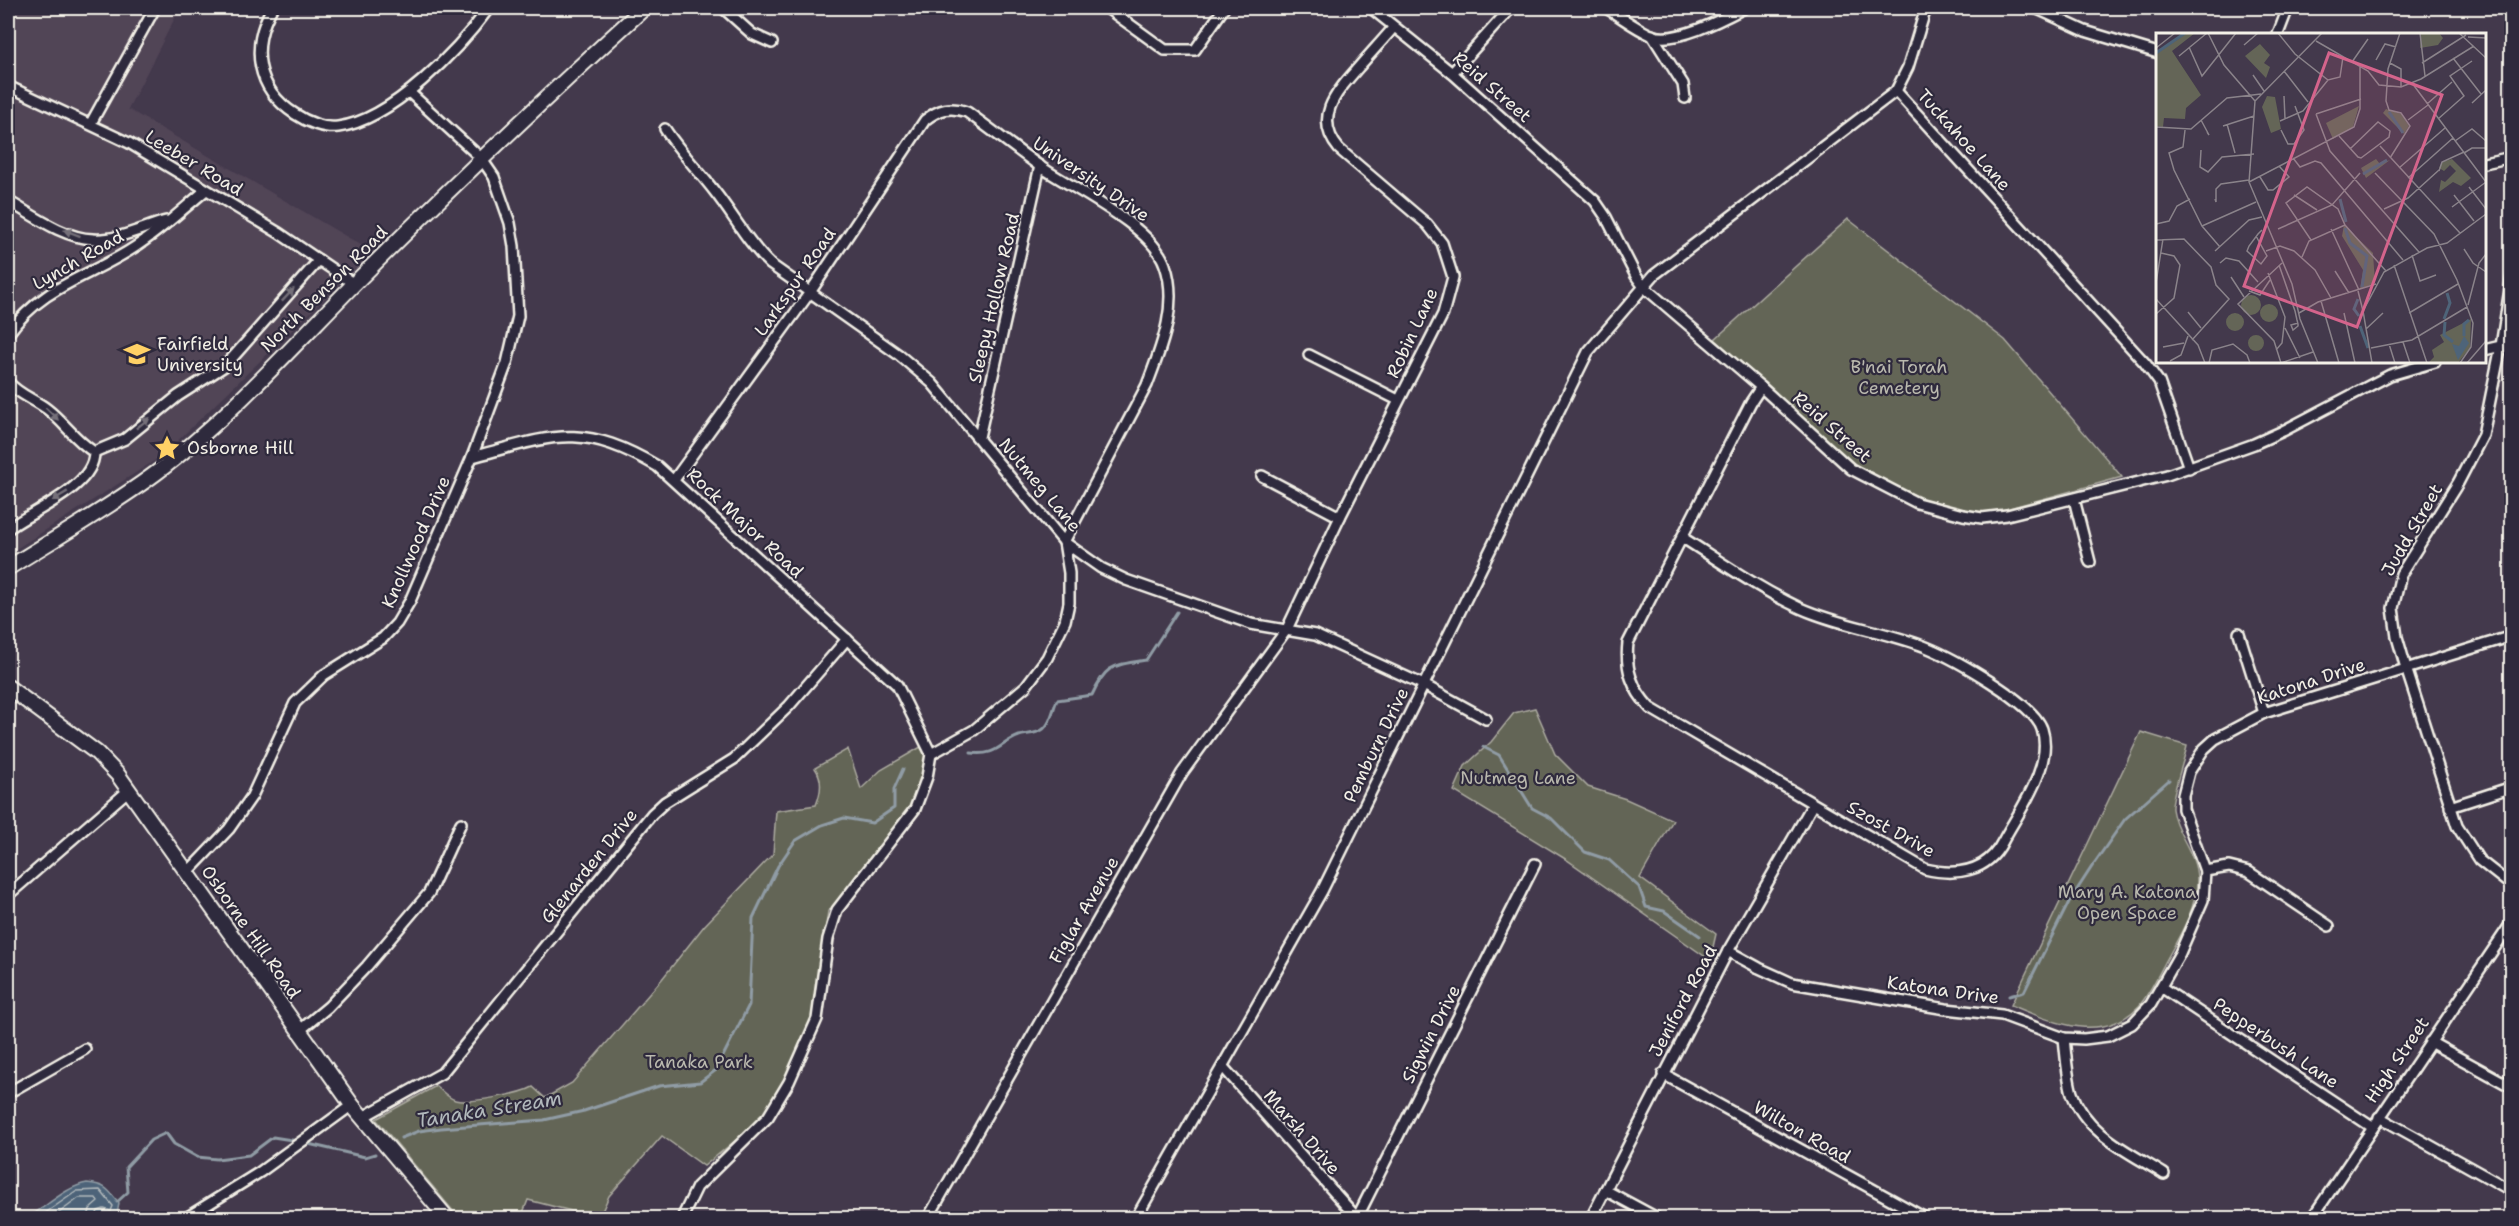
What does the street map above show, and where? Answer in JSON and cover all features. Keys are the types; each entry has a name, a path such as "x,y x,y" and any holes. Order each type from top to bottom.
{"main road":[{"name":"North Benson Road","path":"8,568 158,472 264,376 481,158 644,8"},
{"name":"Osborne Hill Road","path":"8,687 108,762 352,1105 447,1218"}],"street":[{"path":"91,123 155,8"},
{"path":"272,8 266,19 258,48 265,84 284,107 308,122 337,128 369,117 410,92 471,32 489,8"},
{"path":"723,8 752,34 772,43"},
{"path":"1107,8 1165,50 1196,50 1224,8"},
{"name":"Reid Street","path":"1371,8 1452,74 1595,201 1644,287 1761,387 1851,469 1917,503 1963,515 1989,517 2007,515 2189,468 2283,431 2390,375 2431,363"},
{"path":"1452,74 1510,8"},
{"path":"1606,8 1652,36 1683,84 1685,98"},
{"path":"1652,36 1673,36 1724,19 1744,8"},
{"path":"1896,91 1908,67 1926,8"},
{"path":"2035,8 2085,31 2156,53"},
{"path":"2278,33 2288,8"},
{"name":"Robin Lane","path":"1287,629 1398,400 1443,314 1452,285 1452,268 1435,232 1339,149 1331,135 1328,115 1334,96 1394,27"},
{"name":"Leeber Road","path":"8,86 91,123 279,233 354,284"},
{"name":"Tuckahoe Lane","path":"1644,287 1654,275 1896,91 2145,363 2159,382 2189,468"},
{"name":"Knollwood Drive","path":"188,873 229,829 252,796 295,703 324,675 368,648 397,623 410,601 472,457 507,363 518,316 514,246 510,223 494,177 481,158 410,92"},
{"name":"University Drive","path":"947,108 967,112 1040,166 1146,236 1165,263 1169,285 1169,311 1164,337 1147,385 1064,542"},
{"name":"Larkspur Road","path":"674,480 811,291 926,120 939,110 947,108"},
{"name":"Nutmeg Lane","path":"665,129 675,145 716,193 756,251 770,264 900,355 932,383 1064,542 1101,568 1126,580 1251,624 1315,635 1424,685 1486,719"},
{"path":"2486,163 2511,157"},
{"name":"Sleepy Hollow Road","path":"979,437 1040,166"},
{"name":"Lynch Road","path":"8,334 34,304 75,278 126,253 206,190"},
{"name":"Lynch Road","path":"8,201 57,228 94,239 122,235 169,220"},
{"path":"93,452 125,439 178,396 226,365 319,260"},
{"name":"Judd Street","path":"2511,276 2501,346 2486,425 2479,447 2401,574 2397,585 2394,621 2406,668 2450,807 2462,835 2480,860 2511,886"},
{"name":"Pemburn Drive","path":"1136,1218 1322,891 1578,369 1588,352 1644,287"},
{"path":"2486,350 2501,346"},
{"path":"1309,355 1398,400"},
{"path":"8,381 15,390 50,411 79,442 93,452 94,459 87,474 74,487 8,528"},
{"name":"Szost Drive","path":"1683,538 1801,608 1926,647 2007,692 2032,712 2042,728 2045,746 2043,766 2001,846 1982,863 1964,872 1946,874 1925,869 1650,708 1639,696 1631,680 1626,660 1628,643 1751,402 1761,387"},
{"name":"Rock Major Road","path":"472,457 550,436 581,436 622,448 657,466 897,685 931,754"},
{"path":"1262,476 1340,518"},
{"path":"2074,499 2090,562"},
{"path":"682,1218 697,1186 768,1117 789,1082 817,1019 828,939 837,910 915,809 927,777 931,754 974,730 1026,686 1047,658 1065,621 1069,603 1069,573 1064,542"},
{"name":"Figlar Avenue","path":"928,1218 1182,773 1287,629"},
{"path":"2239,633 2264,713"},
{"name":"Katona Drive","path":"1728,951 1792,983 1946,1009 2002,1015 2064,1038 2096,1039 2122,1030 2142,1015 2161,987 2195,922 2203,900 2205,871 2183,809 2183,795 2189,772 2204,749 2215,739 2264,713 2511,636"},
{"name":"Glenarden Drive","path":"363,1116 442,1073 652,814 665,802 734,759 789,706 847,639"},
{"path":"2450,807 2511,787"},
{"path":"8,895 129,790"},
{"name":"Jeniford Road","path":"1591,1218 1728,951 1813,804"},
{"path":"299,1031 328,1007 368,966 429,893 461,823"},
{"name":"Sigwin Drive","path":"1357,1218 1535,864"},
{"path":"2205,871 2229,867 2249,872 2328,926"},
{"name":"High Street","path":"2312,1218 2511,922"},
{"name":"Pepperbush Lane","path":"2161,987 2372,1127"},
{"path":"2064,1038 2072,1093 2083,1115 2109,1139 2164,1174"},
{"path":"2430,1042 2511,1087"},
{"path":"8,1093 85,1049"},
{"name":"Marsh Drive","path":"1223,1067 1357,1218"},
{"name":"Wilton Road","path":"1663,1074 1925,1218"},
{"path":"186,1218 296,1147 352,1105"},
{"path":"2379,1117 2511,1191"},
{"path":"1605,1191 1657,1218"}],"shaded area":[{"name":"Fairfield University","path":"8,8 180,8 128,109 373,252 162,456 8,554"}],"green space":[{"name":"B'nai Torah Cemetery","path":"1848,219 2005,340 2122,477 1991,513 1952,510 1895,487 1854,464 1715,339"},
{"name":"Nutmeg Lane","path":"1535,708 1555,754 1588,787 1626,799 1673,820 1640,878 1716,934 1710,960 1567,860 1454,791 1465,766 1491,742 1514,713"},
{"name":"Mary A. Katona Open Space","path":"2141,732 2187,746 2172,803 2174,818 2193,860 2197,878 2195,898 2184,927 2147,994 2139,1006 2125,1018 2109,1025 2076,1026 2043,1018 2011,1005"},
{"name":"Tanaka Park","path":"926,744 929,757 912,805 872,862 843,897 828,911 812,1022 785,1079 763,1118 704,1166 662,1136 609,1196 599,1218 528,1200 521,1218 459,1218 376,1119 436,1086 450,1098 471,1101 518,1093 533,1087 545,1098 572,1083 662,979 704,926 773,854 776,811 816,805 820,786 815,768 848,749 861,789 881,770"}],"water":[{"path":"87,1183 102,1186 109,1191 119,1203 117,1215 110,1218 105,1215 94,1218 27,1218 64,1192"}],"waterway":[{"name":"Tanaka Stream","path":"971,753 987,753 1019,736 1040,731 1048,724 1057,700 1092,695 1107,671 1118,665 1146,660 1177,612"},
{"path":"1483,747 1499,755 1532,808 1551,818 1585,852 1609,860 1639,887 1646,907 1664,911 1700,936"},
{"name":"Tanaka Stream","path":"401,1138 419,1131 441,1128 544,1120 584,1111 659,1086 700,1082 716,1070 749,1005 753,918 778,866 795,841 822,825 844,818 872,823 894,808 894,789 903,769"},
{"path":"2009,996 2024,992 2069,902 2125,819 2169,780"},
{"name":"Tanaka Stream","path":"117,1202 128,1192 126,1167 151,1140 166,1133 174,1144 197,1157 217,1159 249,1155 273,1137 298,1141"},
{"name":"Tanaka Stream","path":"304,1143 365,1157 375,1154"}],"place":[{"name":"Fairfield University","path":"137,354"},
{"name":"Osborne Hill","path":"167,448"}]}
